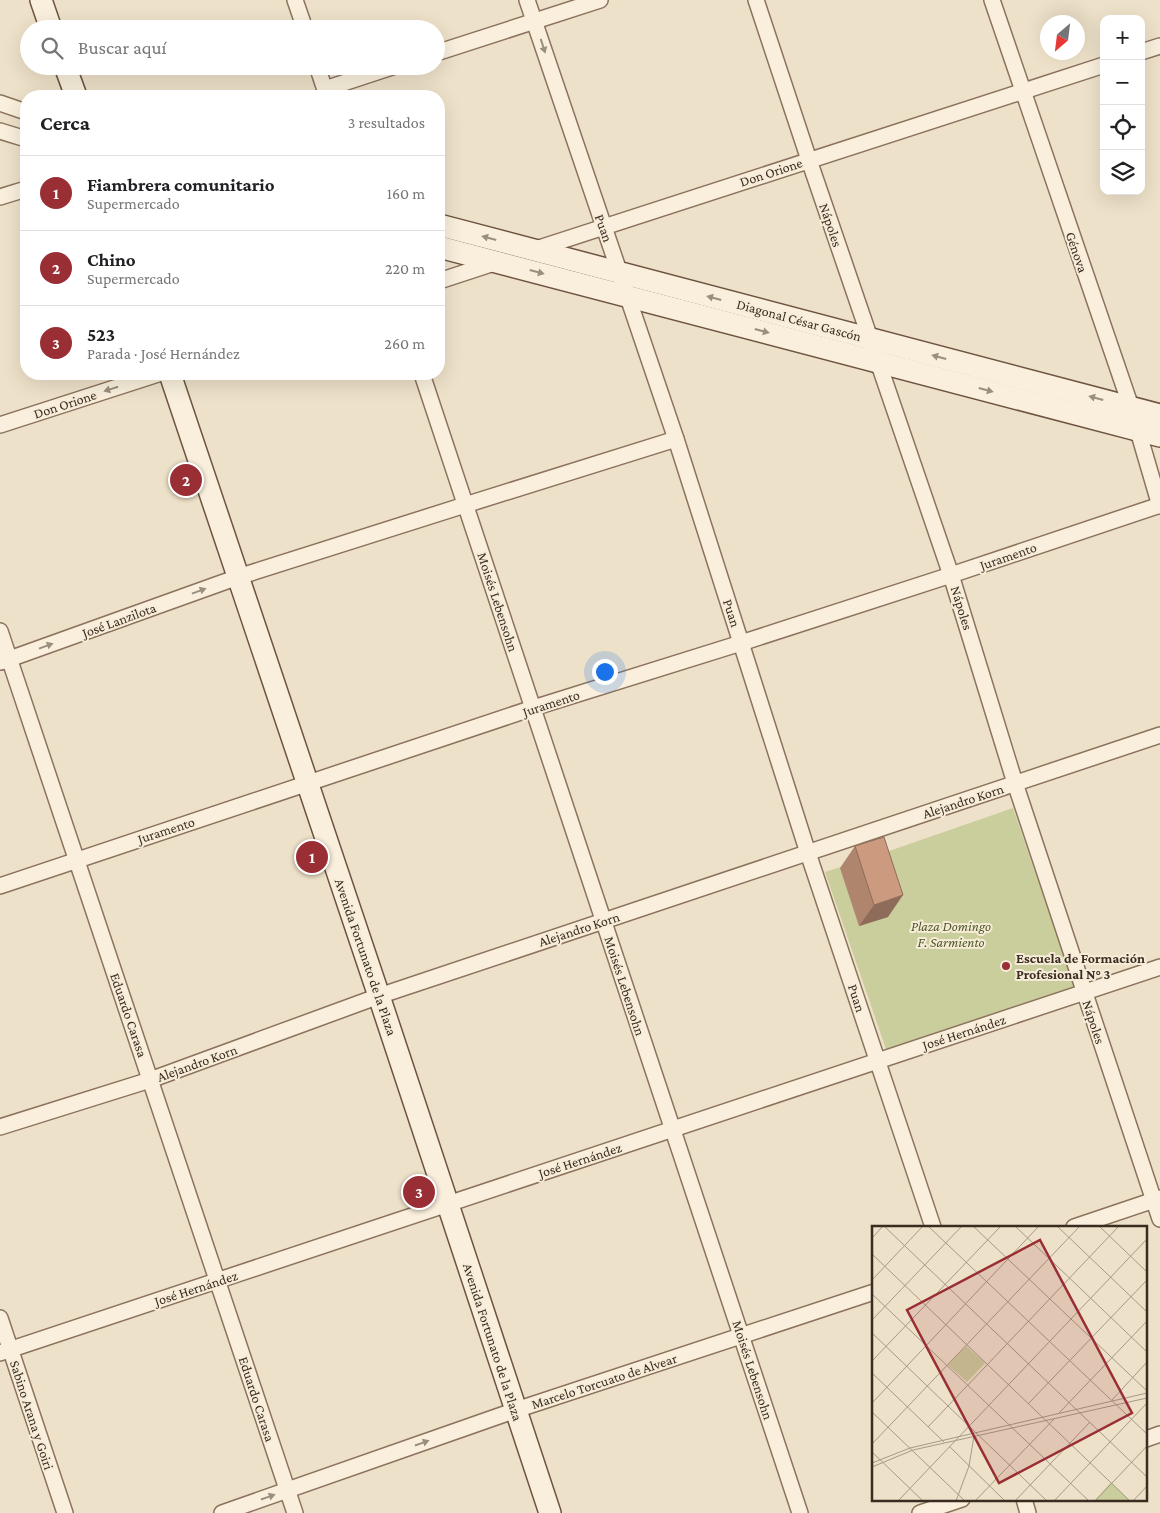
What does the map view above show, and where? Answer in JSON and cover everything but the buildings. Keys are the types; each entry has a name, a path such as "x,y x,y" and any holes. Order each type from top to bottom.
{"street":[{"path":"41,0 48,20"},
{"path":"295,0 302,20"},
{"name":"Puan","path":"527,0 621,273 742,643 808,853 933,1226"},
{"path":"445,50 600,0"},
{"name":"Nápoles","path":"756,0 951,575 1015,783 1084,992 1157,1200 1160,1219"},
{"name":"Génova","path":"992,0 1131,407 1160,505"},
{"path":"1145,51 1160,46"},
{"name":"Don Orione","path":"445,279 1100,66"},
{"path":"68,75 74,90"},
{"path":"320,75 325,90"},
{"path":"331,90 371,75"},
{"path":"0,103 20,110"},
{"path":"0,131 20,136"},
{"path":"0,198 20,191"},
{"name":"Diagonal César Gascón","path":"445,227 1160,415"},
{"name":"Diagonal César Gascón","path":"445,249 1160,436"},
{"name":"Don Orione","path":"0,425 139,380"},
{"name":"Avenida Fortunato de la Plaza","path":"172,380 550,1513"},
{"name":"Moisés Lebensohn","path":"424,380 800,1513"},
{"name":"José Lanzilota","path":"5,661 238,577 465,504 676,440"},
{"name":"Juramento","path":"0,886 533,708 742,643 1160,505"},
{"name":"Eduardo Carasa","path":"0,631 5,661 77,860 295,1513"},
{"name":"Alejandro Korn","path":"0,1127 150,1080 379,996 1160,735"},
{"name":"José Hernández","path":"5,1351 1160,967"},
{"path":"1077,1226 1157,1200"},
{"name":"Marcelo Torcuato de Alvear","path":"222,1513 516,1410 872,1293"},
{"name":"Sabino Arana y Goiri","path":"0,1318 5,1351 65,1513"},
{"path":"1148,1438 1160,1434"},
{"path":"920,1513 959,1500"},
{"path":"1024,1500 1028,1513"}],"green space":[{"name":"Plaza Domingo F. Sarmiento","path":"1013,808 1077,994 889,1058 825,872"}],"place":[{"name":"Chino","path":"186,480"},
{"name":"Fiambrera comunitario","path":"312,857"},
{"name":"Escuela de Formación Profesional N° 3","path":"1006,966"},
{"name":"523","path":"419,1192"}]}
